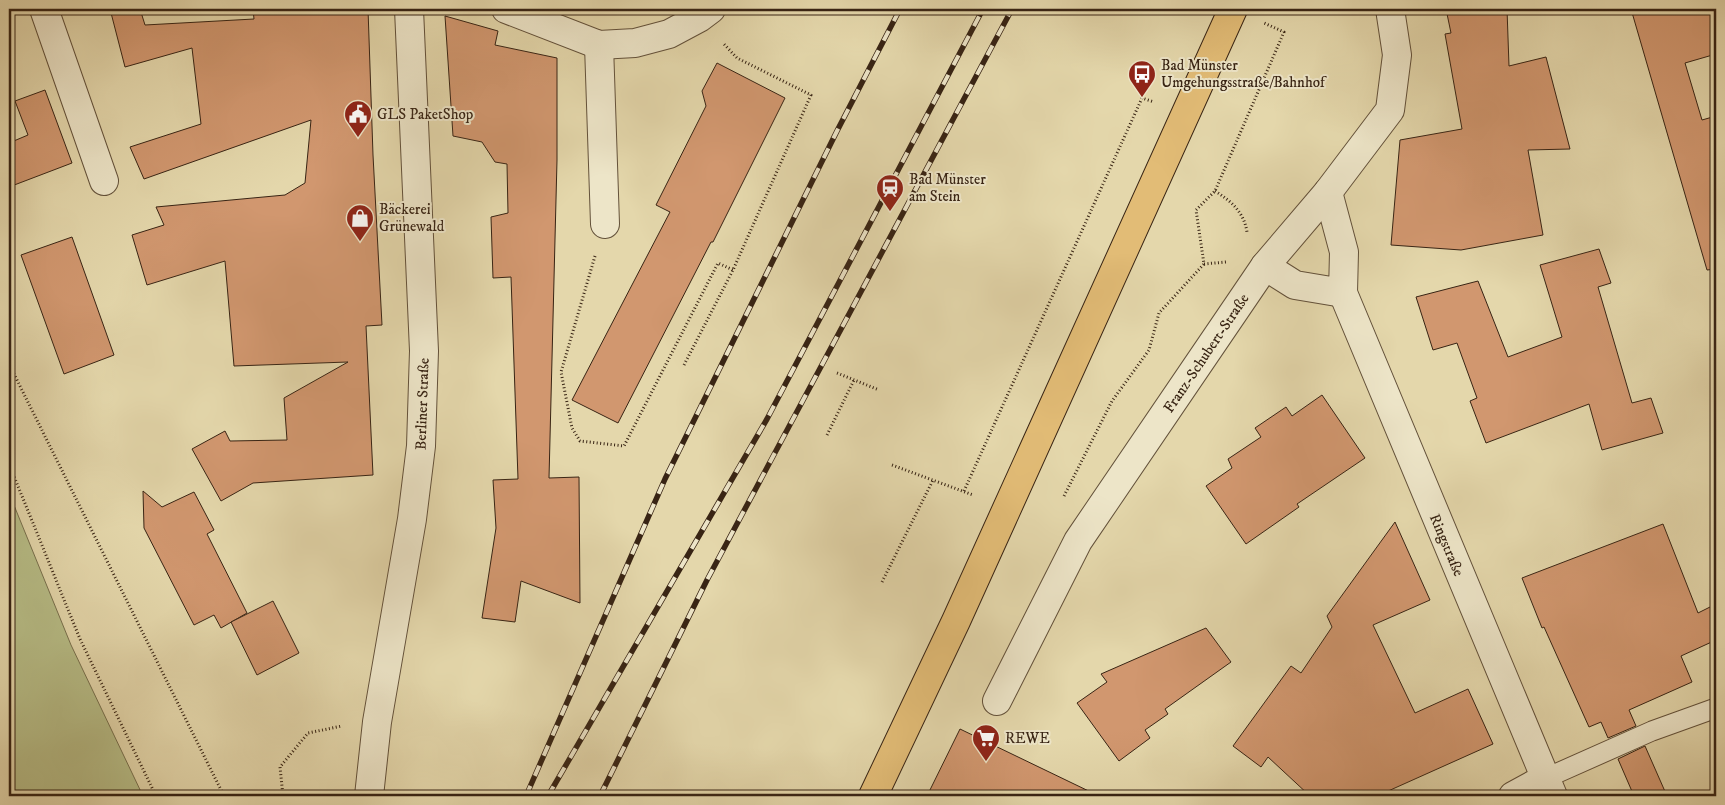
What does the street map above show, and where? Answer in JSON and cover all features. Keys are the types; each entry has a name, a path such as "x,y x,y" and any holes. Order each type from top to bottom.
{"main road":[{"path":"872,796 956,621 1233,9"}],"street":[{"path":"44,9 104,181"},
{"name":"Berliner Straße","path":"369,796 377,722 412,519 421,446 424,342 409,9"},
{"path":"506,9 600,45 635,43 668,34 705,13"},
{"name":"Franz-Schubert-Straße","path":"997,701 1078,541 1265,266 1328,192 1390,110 1396,55 1390,9"},
{"path":"600,45 605,224"},
{"name":"Ringstraße","path":"1328,192 1344,252 1343,293 1549,788"},
{"path":"1265,266 1295,285 1343,293"},
{"path":"1513,796 1549,788"}],"lane":[{"path":"1549,788 1652,731 1716,708"}],"path":[{"path":"684,365 733,270 811,95 737,58 705,13"},
{"path":"1061,503 1112,401 1149,350 1159,314 1204,264 1196,210 1215,191 1284,32"},
{"path":"964,491 1142,98 1184,115"},
{"path":"1215,191 1229,200 1241,212 1247,228 1249,243 1247,260 1265,266"},
{"path":"605,224 561,372 572,428 580,441 624,446 718,263 733,270"},
{"path":"9,364 224,796"},
{"path":"836,373 879,390"},
{"path":"827,435 854,380"},
{"path":"9,464 80,639 156,796"},
{"path":"892,465 973,495"},
{"path":"882,582 933,480"},
{"path":"283,796 280,767 308,733 377,722"}],"green space":[{"path":"9,493 71,645 143,796 9,796"}],"building":[{"path":"110,9 140,9 145,25 254,19 253,9 368,9 382,325 366,326 373,475 253,483 221,501 192,449 225,431 230,441 287,440 284,398 348,362 234,366 225,261 147,285 132,235 164,225 156,207 285,195 305,183 311,120 144,179 130,147 201,124 192,48 125,67"},
{"path":"1446,9 1507,9 1509,66 1546,57 1570,149 1528,150 1543,235 1461,250 1391,245 1400,140 1462,129 1445,34 1451,33"},
{"path":"1631,9 1709,9 1716,32 1716,54 1685,63 1702,120 1716,116 1716,269 1707,270"},
{"path":"445,16 498,31 495,45 557,58 557,160 549,478 579,477 580,603 521,581 515,622 482,618 496,528 493,480 518,479 511,277 493,278 491,217 508,213 507,164 495,162 482,142 453,136"},
{"path":"717,63 785,98 713,242 711,242 618,423 572,400 670,212 656,205 706,106 702,91"},
{"path":"45,90 72,163 9,187 9,143 28,135 15,101"},
{"path":"72,237 114,355 64,374 21,255"},
{"path":"1599,249 1611,283 1598,287 1632,403 1651,398 1663,433 1602,450 1589,404 1486,443 1470,401 1477,398 1457,343 1433,350 1416,297 1478,281 1508,357 1562,337 1540,265"},
{"path":"1322,395 1365,458 1297,504 1299,507 1246,544 1206,486 1232,468 1228,459 1261,437 1255,428 1286,407 1292,416"},
{"path":"143,491 162,507 194,492 214,530 207,534 247,613 221,628 214,615 194,625 144,528"},
{"path":"1395,522 1430,600 1373,625 1415,713 1468,689 1493,744 1377,796 1310,796 1268,757 1261,767 1233,746 1291,666 1301,673 1332,627 1327,616"},
{"path":"1663,524 1698,613 1716,604 1716,640 1681,656 1692,682 1629,710 1636,726 1608,738 1601,722 1589,727 1544,627 1542,628 1522,578"},
{"path":"273,601 299,653 257,675 231,622"},
{"path":"1206,628 1231,662 1165,709 1168,714 1145,730 1150,738 1119,761 1077,703 1107,682 1101,674"},
{"name":"REWE","path":"960,729 1099,796 927,796"},
{"path":"1645,746 1667,796 1634,796 1618,759"}],"railway":[{"path":"526,796 665,479 837,131 900,9"},
{"path":"548,796 767,419 983,9"},
{"path":"600,796 707,580 1012,9"}],"place":[{"name":"Bad Münster Umgehungsstraße/Bahnhof","path":"1142,98"},
{"name":"GLS PaketShop","path":"358,138"},
{"name":"Bad Münster am Stein","path":"890,212"},
{"name":"Bäckerei Grünewald","path":"360,242"},
{"name":"REWE","path":"986,762"}]}
